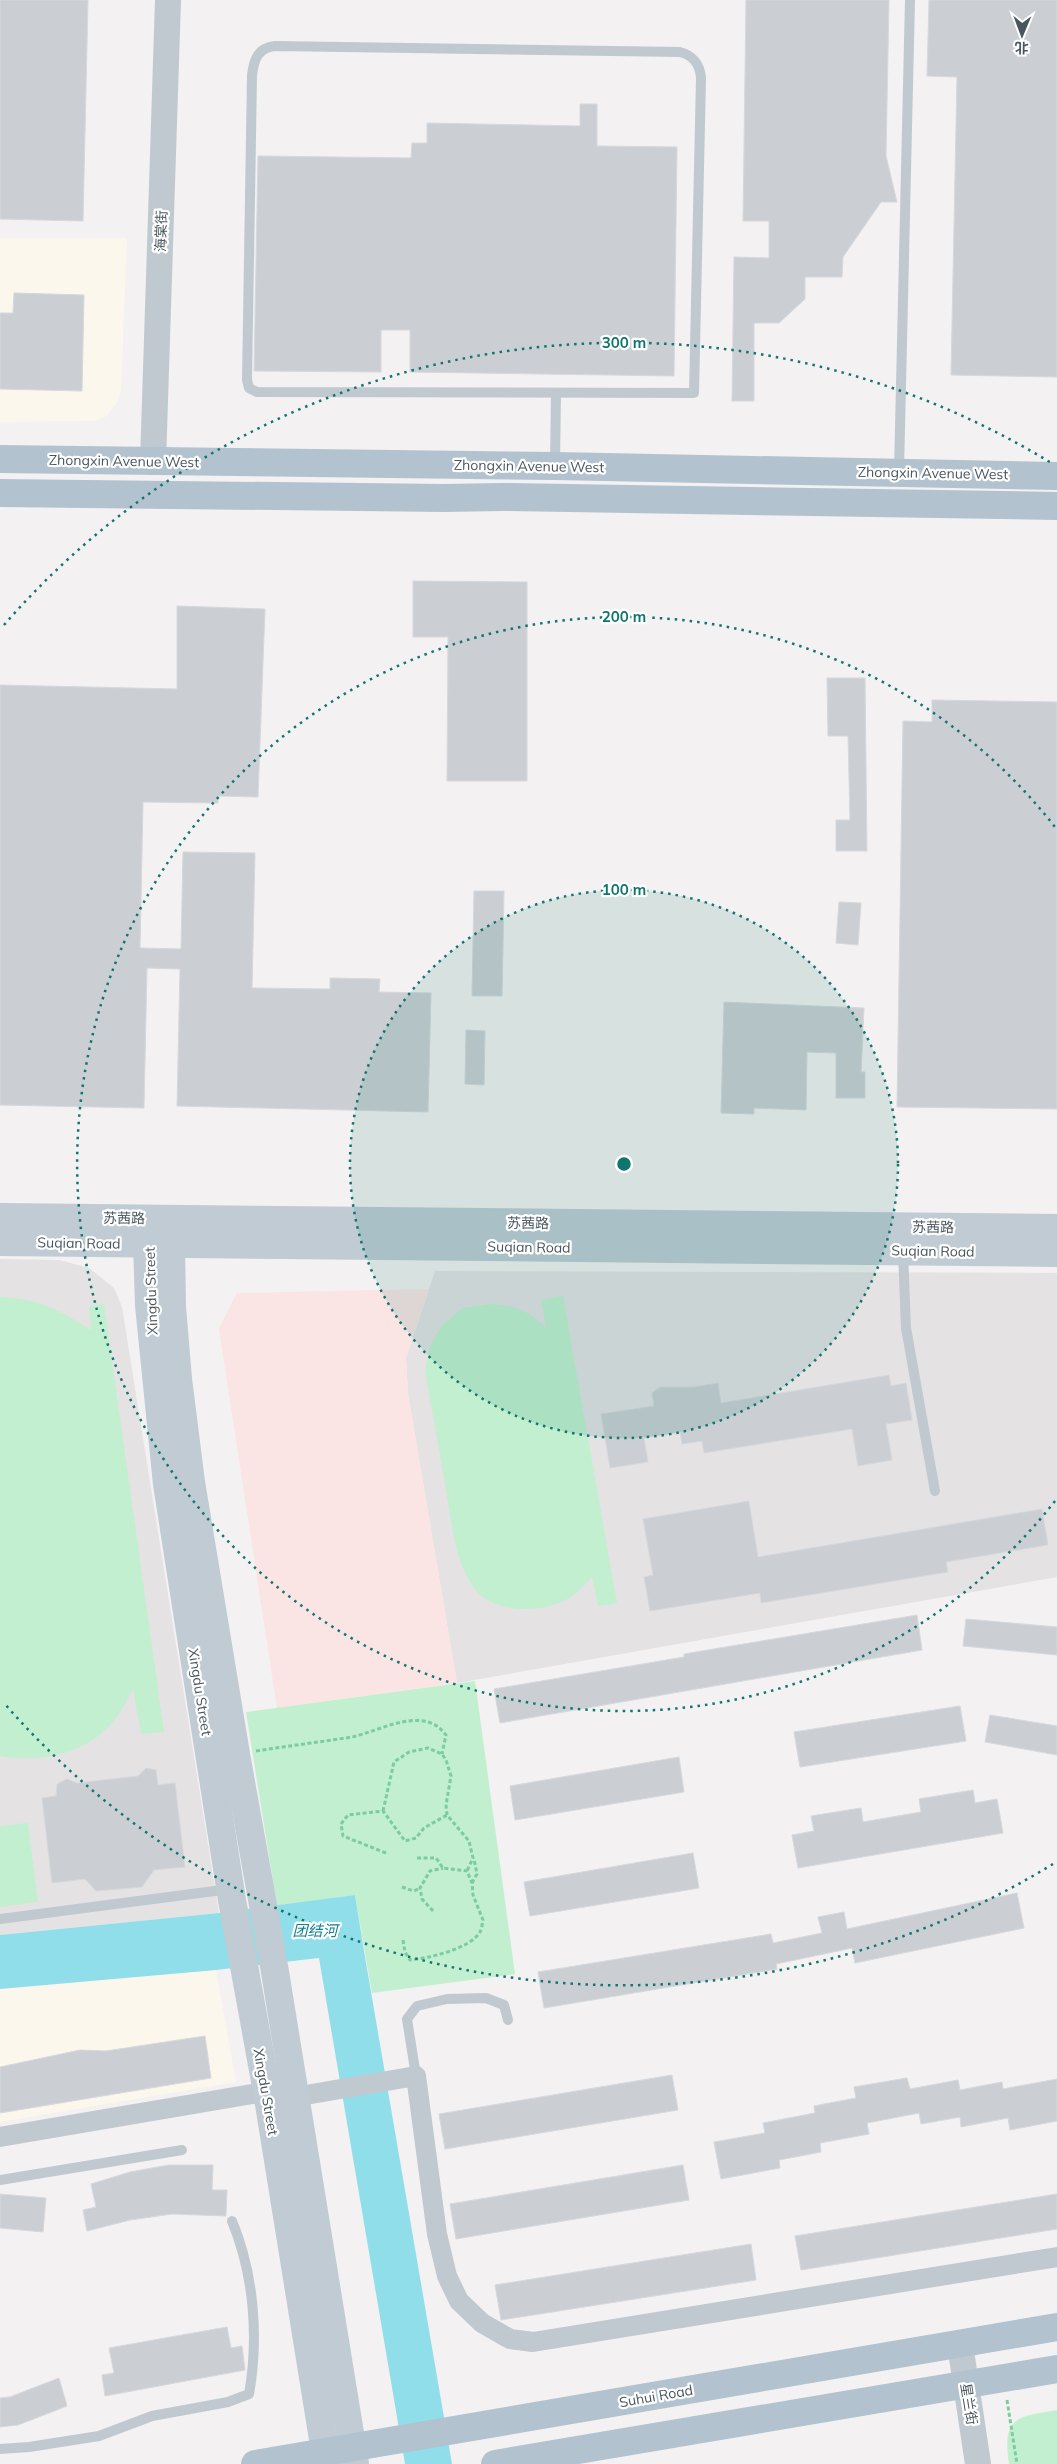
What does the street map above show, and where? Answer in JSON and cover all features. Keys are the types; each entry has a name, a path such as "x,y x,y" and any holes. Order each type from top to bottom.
{"main road":[{"name":"Zhongxin Avenue West","path":"0,459 555,466 1057,476"},
{"path":"0,494 503,497 1057,506"},
{"name":"苏茜路","path":"0,1217 1057,1228"},
{"name":"Xingdu Street","path":"159,1219 159,1244 150,1315 167,1484 231,1894 246,1978 284,2092 353,2456"},
{"name":"Suqian Road","path":"0,1242 1057,1253"},
{"name":"Xingdu Street","path":"159,1244 172,1307 178,1379 193,1492 236,1754 275,1972 284,2092 326,2458"},
{"name":"Suhui Road","path":"255,2464 353,2456 399,2440 1057,2328"},
{"path":"495,2464 1057,2369"}],"street":[{"name":"海棠街","path":"153,462 168,0"},
{"path":"0,2137 284,2092 328,2092 416,2076 437,2234 447,2276 459,2301 482,2323 510,2339 533,2342 1057,2257"},
{"name":"星兰街","path":"960,2344 978,2464"}],"lane":[{"path":"899,472 910,0"},
{"path":"275,46 680,52 689,55 696,61 701,78 694,393 556,393 258,392 249,388 247,380 252,75 254,61 260,52 275,46"},
{"path":"555,466 556,393"},
{"path":"903,1251 906,1328 935,1491"},
{"path":"0,1919 231,1894"},
{"path":"416,2076 407,2019 417,2006 447,1999 486,1998 504,2005 508,2020"},
{"path":"0,2180 182,2150"},
{"path":"0,2449 29,2447 99,2436 152,2416 228,2402 249,2394 255,2361 251,2292 242,2244 232,2221"}],"path":[{"path":"236,1754 353,1736 399,1723 431,1722 446,1735 442,1754"},
{"path":"447,1815 424,1828 416,1838 405,1841 383,1811 394,1762 409,1752 428,1748 442,1754 446,1760 451,1776 446,1806 447,1815 469,1841 477,1874 472,1883"},
{"path":"383,1811 348,1815 341,1824 343,1836 386,1853"},
{"path":"416,1858 436,1858 443,1868"},
{"path":"403,1940 405,1952 410,1960 424,1958 471,1942 480,1932 484,1920 473,1895 472,1883 467,1871 473,1858"},
{"path":"402,1887 414,1891 420,1888 430,1871 443,1868 467,1871"},
{"path":"420,1888 422,1899 433,1911"},
{"path":"1003,2378 1017,2464"}],"shaded area":[{"path":"0,238 127,238 121,391 118,401 107,416 94,421 0,422"},
{"path":"0,1259 59,1260 89,1268 114,1288 122,1307 219,1913 0,1935"},
{"path":"435,1271 1057,1273 1057,1577 457,1683 408,1393 406,1358"},
{"path":"429,1289 406,1358 408,1393 457,1683 277,1708 219,1329 237,1293"},
{"path":"216,1970 236,2082 0,2122 0,1989"}],"green space":[{"path":"563,1296 617,1603 598,1606 592,1576 572,1596 548,1607 528,1609 506,1607 491,1602 479,1594 462,1566 452,1528 425,1371 430,1346 442,1325 463,1308 491,1304 513,1307 529,1314 546,1327 541,1300"},
{"path":"0,1297 37,1303 70,1317 91,1330 89,1306 104,1304 164,1732 141,1734 133,1689 118,1716 92,1741 78,1748 47,1757 15,1758 0,1756"},
{"path":"475,1681 515,1974 372,1993 355,1895 277,1906 246,1712"},
{"path":"28,1823 38,1902 0,1907 0,1826"},
{"path":"1057,2410 1057,2464 1009,2464 1008,2437 1010,2428 1015,2422 1031,2415"}],"water":[{"name":"团结河","path":"355,1895 452,2464 405,2464 319,1958 216,1970 0,1989 0,1935 219,1913"}],"building":[{"path":"0,0 88,0 83,221 0,219"},
{"path":"746,0 889,0 886,156 897,202 881,202 843,257 842,277 805,277 805,299 779,323 754,323 754,401 732,401 734,257 769,258 769,221 743,221"},
{"path":"929,0 1057,0 1057,377 951,375 957,77 927,76"},
{"path":"580,104 597,104 597,146 677,147 674,376 410,372 410,330 381,330 381,372 254,371 258,156 411,158 412,143 427,143 427,123 580,126"},
{"path":"14,293 84,295 82,391 0,389 0,313 13,313"},
{"path":"413,581 527,582 527,781 447,781 448,637 413,637"},
{"path":"177,606 265,609 258,797 218,796 218,803 143,802 140,948 181,949 183,852 255,853 252,988 330,989 330,978 380,979 379,992 431,993 428,1112 177,1106 180,969 147,968 144,1108 0,1105 0,685 177,689"},
{"path":"827,678 865,678 867,851 836,851 836,820 850,820 848,736 828,736"},
{"path":"932,700 1057,702 1057,1109 897,1107 903,721 932,722"},
{"path":"474,891 504,891 502,996 472,996"},
{"path":"839,902 861,903 858,945 836,943"},
{"path":"724,1002 864,1008 861,1072 865,1072 865,1098 836,1098 836,1053 807,1052 806,1110 754,1108 754,1114 721,1113"},
{"path":"466,1030 485,1031 484,1085 465,1084"},
{"path":"889,1375 891,1386 906,1383 912,1420 886,1424 892,1460 858,1466 852,1429 704,1453 702,1441 682,1444 680,1432 644,1438 648,1462 610,1468 601,1414 654,1406 652,1393 660,1387 694,1387 718,1383 721,1403"},
{"path":"749,1501 758,1557 1042,1509 1048,1545 946,1562 948,1572 761,1603 760,1593 650,1611 644,1577 653,1575 643,1519"},
{"path":"917,1615 922,1650 500,1723 494,1689 684,1657 684,1654"},
{"path":"966,1619 1057,1627 1057,1655 963,1646"},
{"path":"960,1706 966,1741 800,1767 794,1732"},
{"path":"990,1715 1057,1726 1057,1755 985,1742"},
{"path":"679,1757 684,1792 515,1820 510,1786"},
{"path":"146,1768 156,1770 158,1785 175,1783 185,1867 154,1870 142,1887 96,1891 85,1879 52,1883 42,1798 56,1796 57,1784 67,1779 77,1783 138,1776"},
{"path":"973,1790 975,1803 997,1799 1003,1833 798,1868 792,1835 814,1831 811,1816 861,1808 863,1822 921,1812 919,1799"},
{"path":"693,1853 699,1888 530,1916 524,1882"},
{"path":"1017,1893 1024,1928 855,1963 852,1948 776,1964 777,1969 544,2008 538,1972 771,1934 773,1943 822,1933 818,1917 844,1912 847,1929"},
{"path":"205,2036 211,2078 0,2113 0,2067 80,2050 106,2051"},
{"path":"672,2075 678,2110 445,2149 439,2114"},
{"path":"907,2078 910,2089 958,2080 960,2090 1002,2082 1003,2089 1057,2079 1057,2121 1010,2130 1008,2118 961,2127 960,2117 921,2124 919,2113 867,2123 869,2134 820,2143 821,2152 779,2160 780,2168 721,2179 714,2142 765,2133 763,2123 815,2113 814,2106 856,2098 854,2087"},
{"path":"169,2165 213,2165 212,2190 227,2190 226,2216 172,2214 130,2220 87,2231 83,2210 96,2207 91,2184 130,2172"},
{"path":"683,2165 689,2200 456,2239 450,2204"},
{"path":"0,2194 46,2198 43,2232 0,2228"},
{"path":"1057,2194 1057,2229 801,2270 795,2236"},
{"path":"751,2244 756,2280 501,2320 495,2285"},
{"path":"227,2327 231,2348 242,2346 245,2370 105,2396 102,2375 114,2373 109,2348"},
{"path":"59,2378 67,2406 18,2425 0,2427 0,2398 10,2397"}]}
